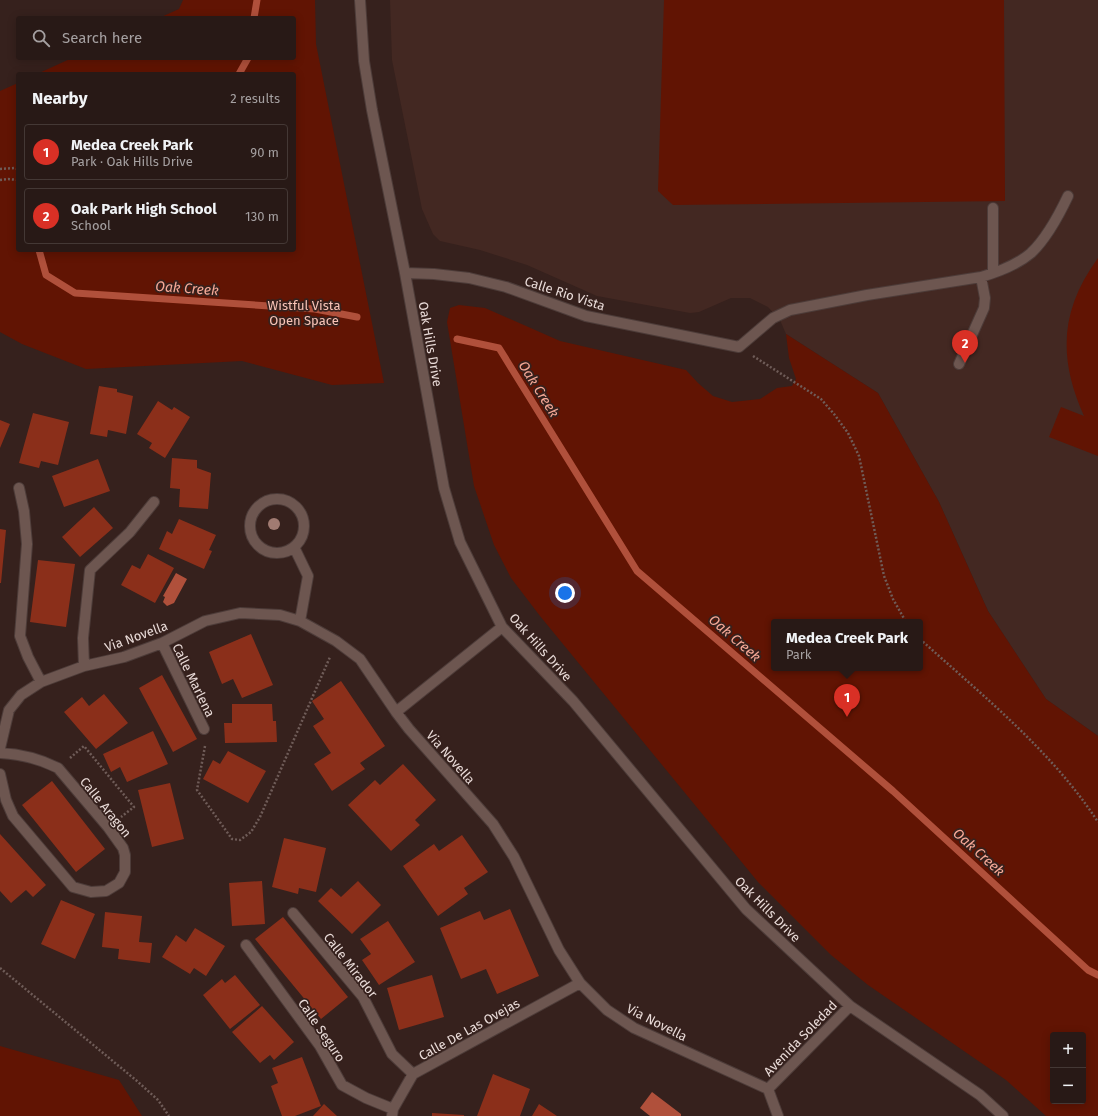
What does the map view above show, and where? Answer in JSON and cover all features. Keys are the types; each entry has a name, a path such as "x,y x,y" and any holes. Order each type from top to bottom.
{"street":[{"name":"Oak Hills Drive","path":"360,0 364,61 370,96 405,273 444,488 460,542 502,627 573,701 746,909 850,1006 980,1095 1003,1116"},
{"path":"740,347 773,318 790,310 867,295 981,277 1014,264 1031,253 1046,235 1059,215 1068,196"},
{"path":"992,208 994,273"},
{"name":"Calle Rio Vista","path":"405,273 434,274 469,278 506,287 586,316 740,347"},
{"path":"959,364 984,308 985,298 981,277"},
{"path":"0,748 9,710 21,695 41,682 28,657 20,636 27,544 24,511 19,488"},
{"path":"278,499 287,501 294,505 300,512 304,520 304,528 302,537 294,547 282,553 273,553 264,550 257,544 252,536 250,528 251,518 255,510 261,504 269,500 278,499"},
{"path":"84,666 83,638 90,570 130,532 154,502"},
{"path":"294,547 308,576 300,621"},
{"name":"Via Novella","path":"41,682 84,666 124,657 162,643 205,621 240,613 280,615 300,621 336,642 360,660 409,729 494,824 514,858 559,950 580,983 607,1010 634,1028 768,1089"},
{"path":"396,712 502,627"},
{"name":"Calle Marlena","path":"162,643 204,729"},
{"name":"Calle Aragon","path":"0,753 15,754 48,763 58,768 108,827 123,848 125,855 125,872 119,883 106,891 92,892 73,887 13,816 6,800 0,774"},
{"name":"Calle Mirador","path":"293,913 363,997 392,1054 413,1074"},
{"name":"Calle Seguro","path":"246,945 320,1046 342,1085 392,1112"},
{"name":"Calle De Las Ovejas","path":"392,1112 413,1074 580,983"},
{"name":"Avenida Soledad","path":"768,1089 850,1006"},
{"path":"768,1089 778,1116"}],"path":[{"path":"0,168 16,168"},
{"path":"0,180 16,180"},
{"path":"740,347 821,399 848,433 859,456 884,576 893,599 904,619"},
{"path":"204,729 206,743 197,790 232,839 240,840 251,832 260,817 336,642"},
{"path":"923,642 1032,740 1082,797 1098,822"},
{"path":"58,768 84,746 134,807 108,827"},
{"path":"0,968 137,1081 158,1100 169,1116"}],"shaded area":[{"path":"390,0 1098,0 1098,736 1046,699 988,611 939,502 878,393 786,334 780,320 768,307 750,298 731,298 699,312 690,313 597,296 527,265 480,250 440,241 433,234 422,209 392,60"},
{"path":"176,573 187,579 174,603 167,606 163,602 165,597 163,596"},
{"path":"652,1092 681,1114 681,1116 650,1116 640,1108"}],"green space":[{"name":"Wistful Vista Open Space","path":"183,0 315,0 316,44 384,383 332,385 242,361 86,369 22,344 0,332 0,91 16,84 16,252 296,252 296,72 41,72 68,60 296,60 296,16 163,16 179,9"},
{"path":"664,0 1004,0 1005,201 673,205 658,191"},
{"path":"1098,258 1098,456 1049,437 1061,407 1084,416 1070,374 1067,354 1067,335 1070,316 1076,296 1085,277"},
{"path":"459,305 485,308 560,341 686,370 713,396 732,402 760,399 777,388 792,386 796,379 789,358 786,334 878,393 939,502 988,611 1046,699 1098,736 1098,1116 1046,1116 1006,1080 868,985 831,955 758,882 540,616 511,578 494,545 474,486 447,322 450,308"},
{"path":"0,1046 119,1080 142,1116 0,1116"}],"building":[{"path":"99,386 117,389 117,392 133,396 126,434 108,430 107,437 90,434"},
{"path":"158,401 172,410 174,407 190,417 165,458 149,448 152,443 137,434"},
{"path":"33,413 69,422 58,465 41,461 39,468 19,463"},
{"path":"0,420 10,424 0,448"},
{"path":"172,458 197,460 197,468 211,473 208,509 179,507 180,489 170,488"},
{"path":"98,459 110,491 64,507 52,476"},
{"path":"94,507 113,528 80,557 62,537"},
{"path":"179,519 216,535 209,550 212,551 204,569 159,549 167,531 172,534"},
{"path":"0,529 6,530 1,583 0,583"},
{"path":"148,554 174,568 155,603 121,585 132,565 140,569"},
{"path":"38,560 75,564 66,627 30,622"},
{"path":"251,634 273,685 242,698 233,679 222,684 209,652"},
{"path":"162,675 197,739 173,752 139,688"},
{"path":"341,681 385,746 360,763 365,769 332,791 314,764 331,753 313,726 324,719 312,701"},
{"path":"104,694 128,723 96,749 64,712 82,697 89,706"},
{"path":"232,704 272,704 273,721 276,721 277,742 225,743 224,723 232,723"},
{"path":"153,731 168,764 127,782 120,767 111,772 103,754"},
{"path":"228,751 266,771 248,803 203,779 213,760 220,764"},
{"path":"403,764 436,800 415,820 420,825 391,851 348,805 375,780 380,785"},
{"path":"52,781 105,849 76,872 22,805"},
{"path":"170,783 184,839 152,847 138,790"},
{"path":"0,834 46,885 33,897 26,890 11,903 0,891"},
{"path":"462,835 488,872 464,888 468,894 438,916 403,866 434,844 439,851"},
{"path":"284,838 326,848 316,892 299,888 298,894 272,887"},
{"path":"262,881 265,924 232,926 229,883"},
{"path":"358,881 381,905 352,934 318,901 331,888 341,897"},
{"path":"61,900 95,914 75,959 41,944"},
{"path":"510,909 539,976 497,994 486,969 461,979 440,928 480,911 484,920"},
{"path":"105,912 142,916 139,942 152,943 150,963 118,959 119,949 102,947"},
{"path":"283,917 348,997 321,1019 255,939"},
{"path":"388,921 415,962 379,985 362,960 371,954 360,939"},
{"path":"195,928 225,946 206,976 194,968 190,974 162,957 176,935 186,942"},
{"path":"235,975 260,1005 230,1029 203,995 222,979 225,983"},
{"path":"432,975 444,1017 399,1030 387,988"},
{"path":"262,1006 294,1042 274,1060 270,1055 260,1063 232,1032"},
{"path":"302,1057 321,1106 295,1116 282,1116 271,1086 278,1083 272,1068"},
{"path":"493,1074 530,1089 520,1116 477,1116"},
{"path":"324,1104 337,1116 313,1116"},
{"path":"539,1104 557,1116 532,1116"},
{"path":"432,1113 464,1115 464,1116 432,1116"}],"waterway":[{"name":"Oak Creek","path":"254,16 257,0"},
{"name":"Oak Creek","path":"240,72 247,60"},
{"name":"Oak Creek","path":"40,252 46,275 75,293 315,309 357,317"},
{"name":"Oak Creek","path":"457,339 499,348 637,571 893,791 1088,970 1098,975"}],"place":[{"name":"Oak Park High School","path":"965,363"},
{"name":"Medea Creek Park","path":"847,717"}]}
